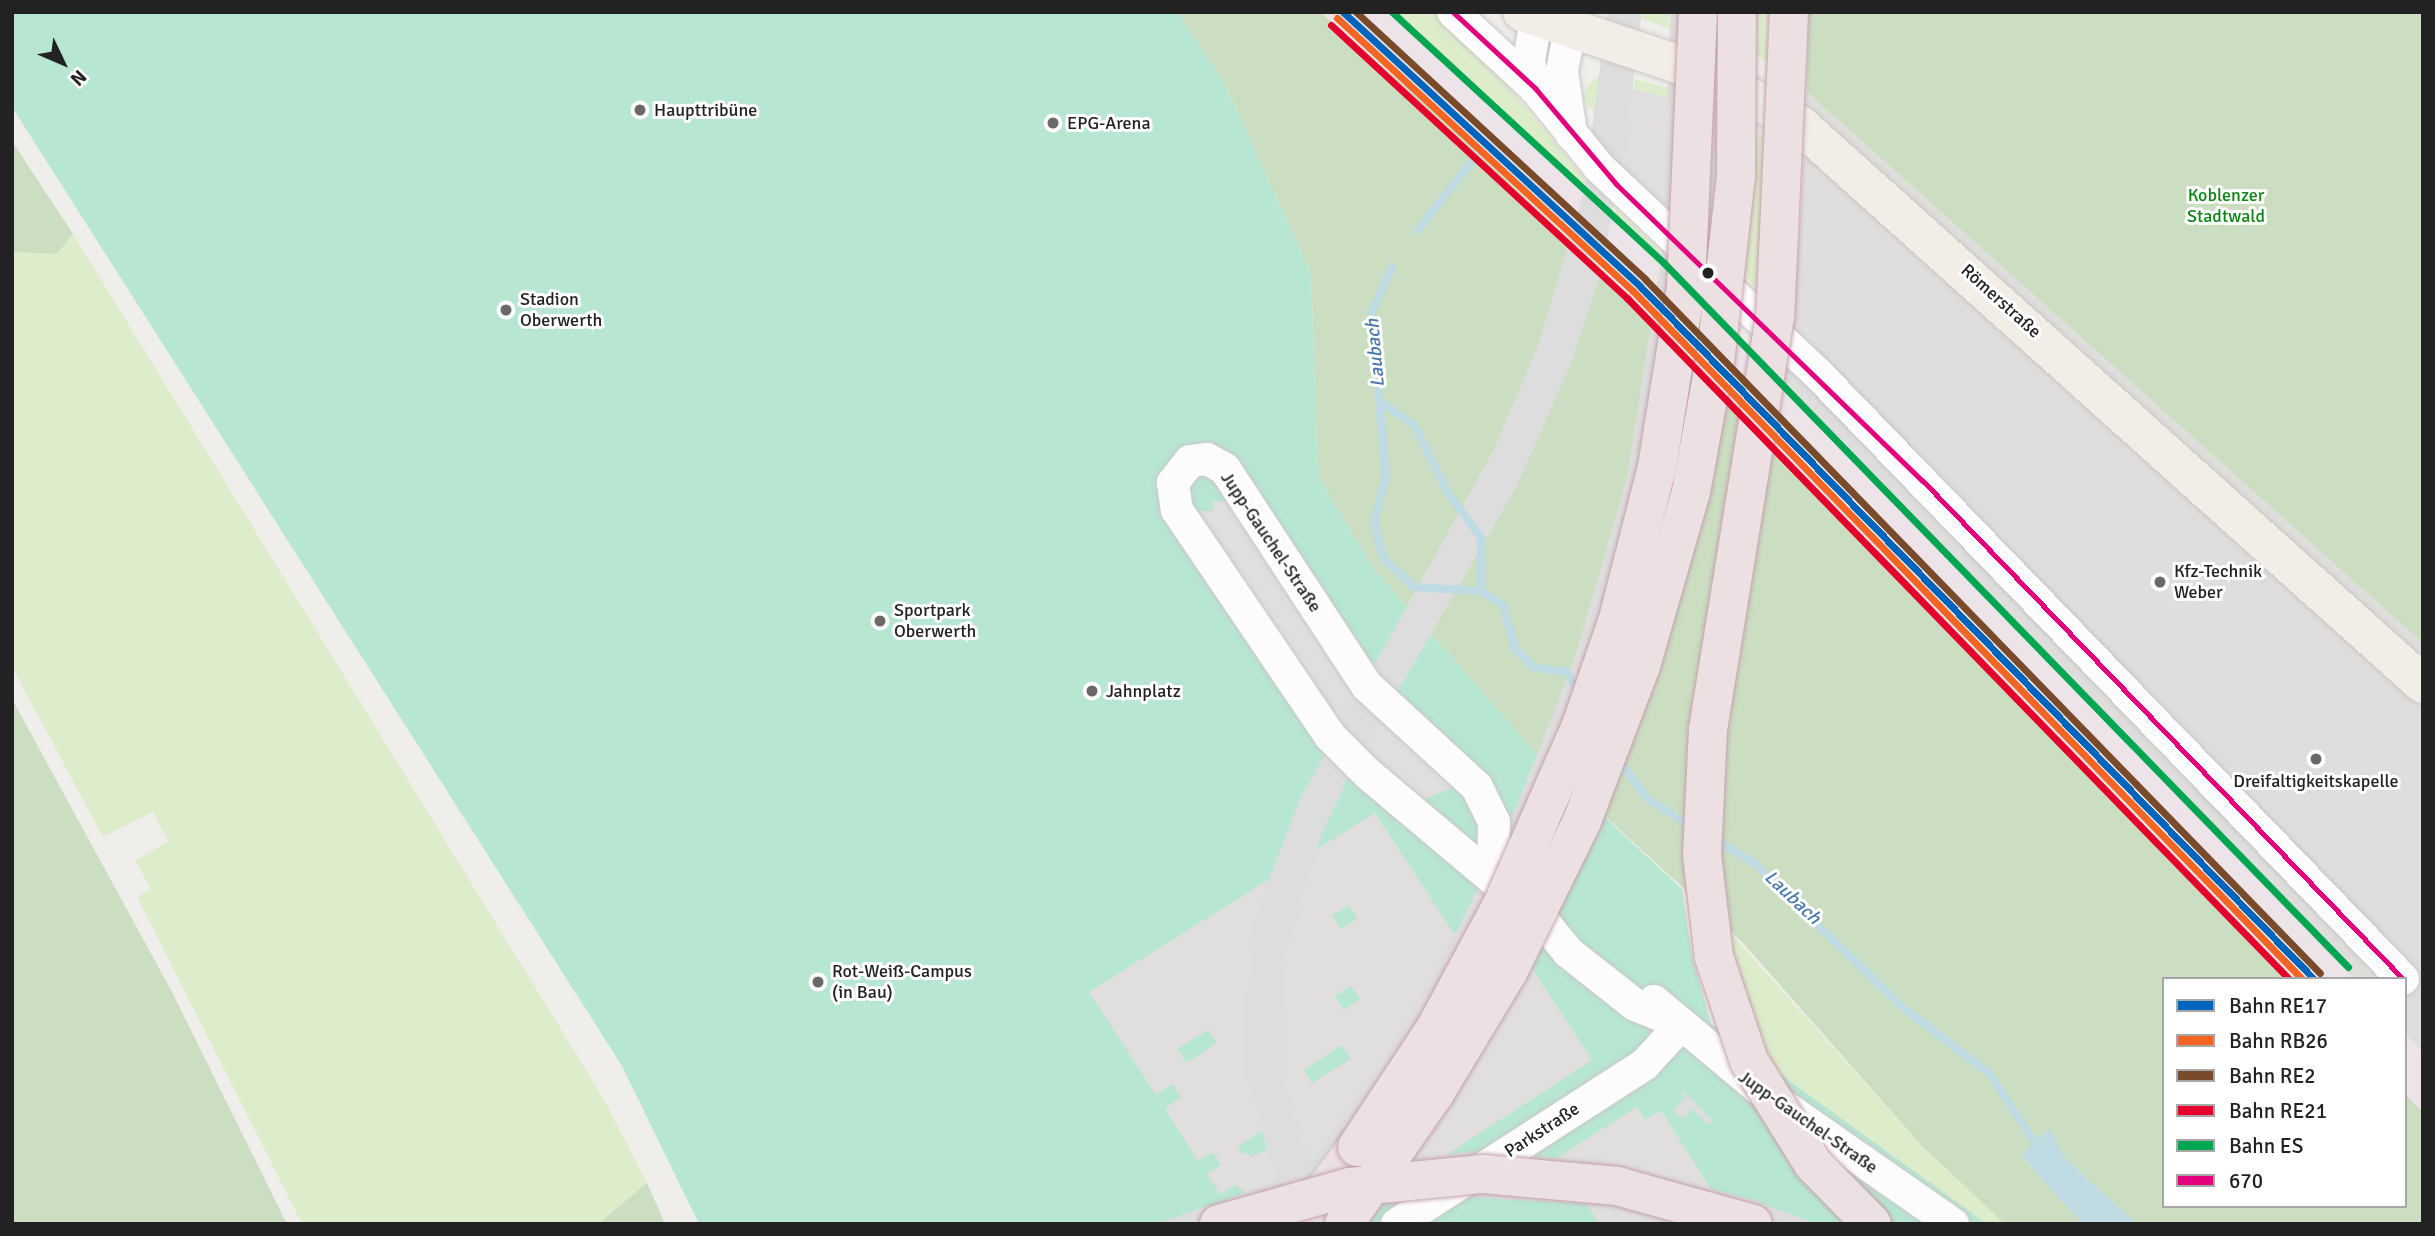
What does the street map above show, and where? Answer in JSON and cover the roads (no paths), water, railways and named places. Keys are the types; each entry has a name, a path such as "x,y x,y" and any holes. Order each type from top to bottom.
{"highway":[{"path":"1299,1224 1401,1083 1472,966 1536,834 1600,676 1647,513 1686,288 1698,12"},
{"path":"1344,1224 1436,1093 1508,972 1582,821 1648,645 1691,492 1717,354 1736,177 1737,12"},
{"path":"1789,12 1775,316 1708,729 1702,855 1714,957 1749,1061 1812,1164 1872,1224"},
{"path":"1219,1224 1350,1187 1483,1174 1617,1186 1753,1224"}],"main road":[{"name":"Römerstraße","path":"1547,17 1739,87 1800,125 2418,687"}],"street":[{"path":"1453,12 1535,88 1572,135 1914,471 2401,977"},
{"path":"1535,88 1529,62 1547,17"},
{"path":"1547,17 1572,135"},
{"name":"Jupp-Gauchel-Straße","path":"1493,878 1494,822 1477,787 1367,686 1225,469 1207,459 1190,461 1173,483 1172,500 1322,727 1367,773 1543,921 1607,985 1672,1022 1953,1224"},
{"path":"2407,983 2423,1000"},
{"name":"Parkstraße","path":"1396,1224 1645,1064 1672,1022"}],"water":[{"path":"2049,1128 2065,1158 2137,1224 2084,1224 2061,1200 2021,1155"}],"waterway":[{"name":"Laubach","path":"1418,230 1475,157"},
{"name":"Laubach","path":"1392,267 1372,312 1386,477 1374,522 1383,558 1414,587 1481,591 1503,605 1515,649 1535,668 1566,671 1579,693"},
{"name":"Laubach","path":"1380,401 1414,425 1447,491 1481,538 1481,591"},
{"name":"Laubach","path":"1618,758 1647,798 1691,827"},
{"name":"Laubach","path":"1715,840 1753,862 1901,1006 1989,1073 2039,1149"}],"rail line":[{"name":"RE17","path":"1343,12 1639,285 2312,977"},
{"name":"RE2","path":"1356,12 1645,279 2320,973"},
{"name":"ES","path":"1392,12 1663,262 2348,967"},
{"name":"RB26","path":"1337,18 1633,291 2300,977"},
{"name":"RE21","path":"1331,25 1627,298 2287,977"}],"place":[{"name":"Haupttribüne","path":"640,110"},
{"name":"EPG-Arena","path":"1053,123"},
{"name":"Stadion Oberwerth","path":"506,310"},
{"name":"Kfz-Technik Weber","path":"2160,582"},
{"name":"Sportpark Oberwerth","path":"880,621"},
{"name":"Jahnplatz","path":"1092,691"},
{"name":"Dreifaltigkeitskapelle","path":"2316,759"},
{"name":"Rot-Weiß-Campus (in Bau)","path":"818,982"}],"park label":[{"name":"Koblenzer Stadtwald","path":"2226,206"}]}
